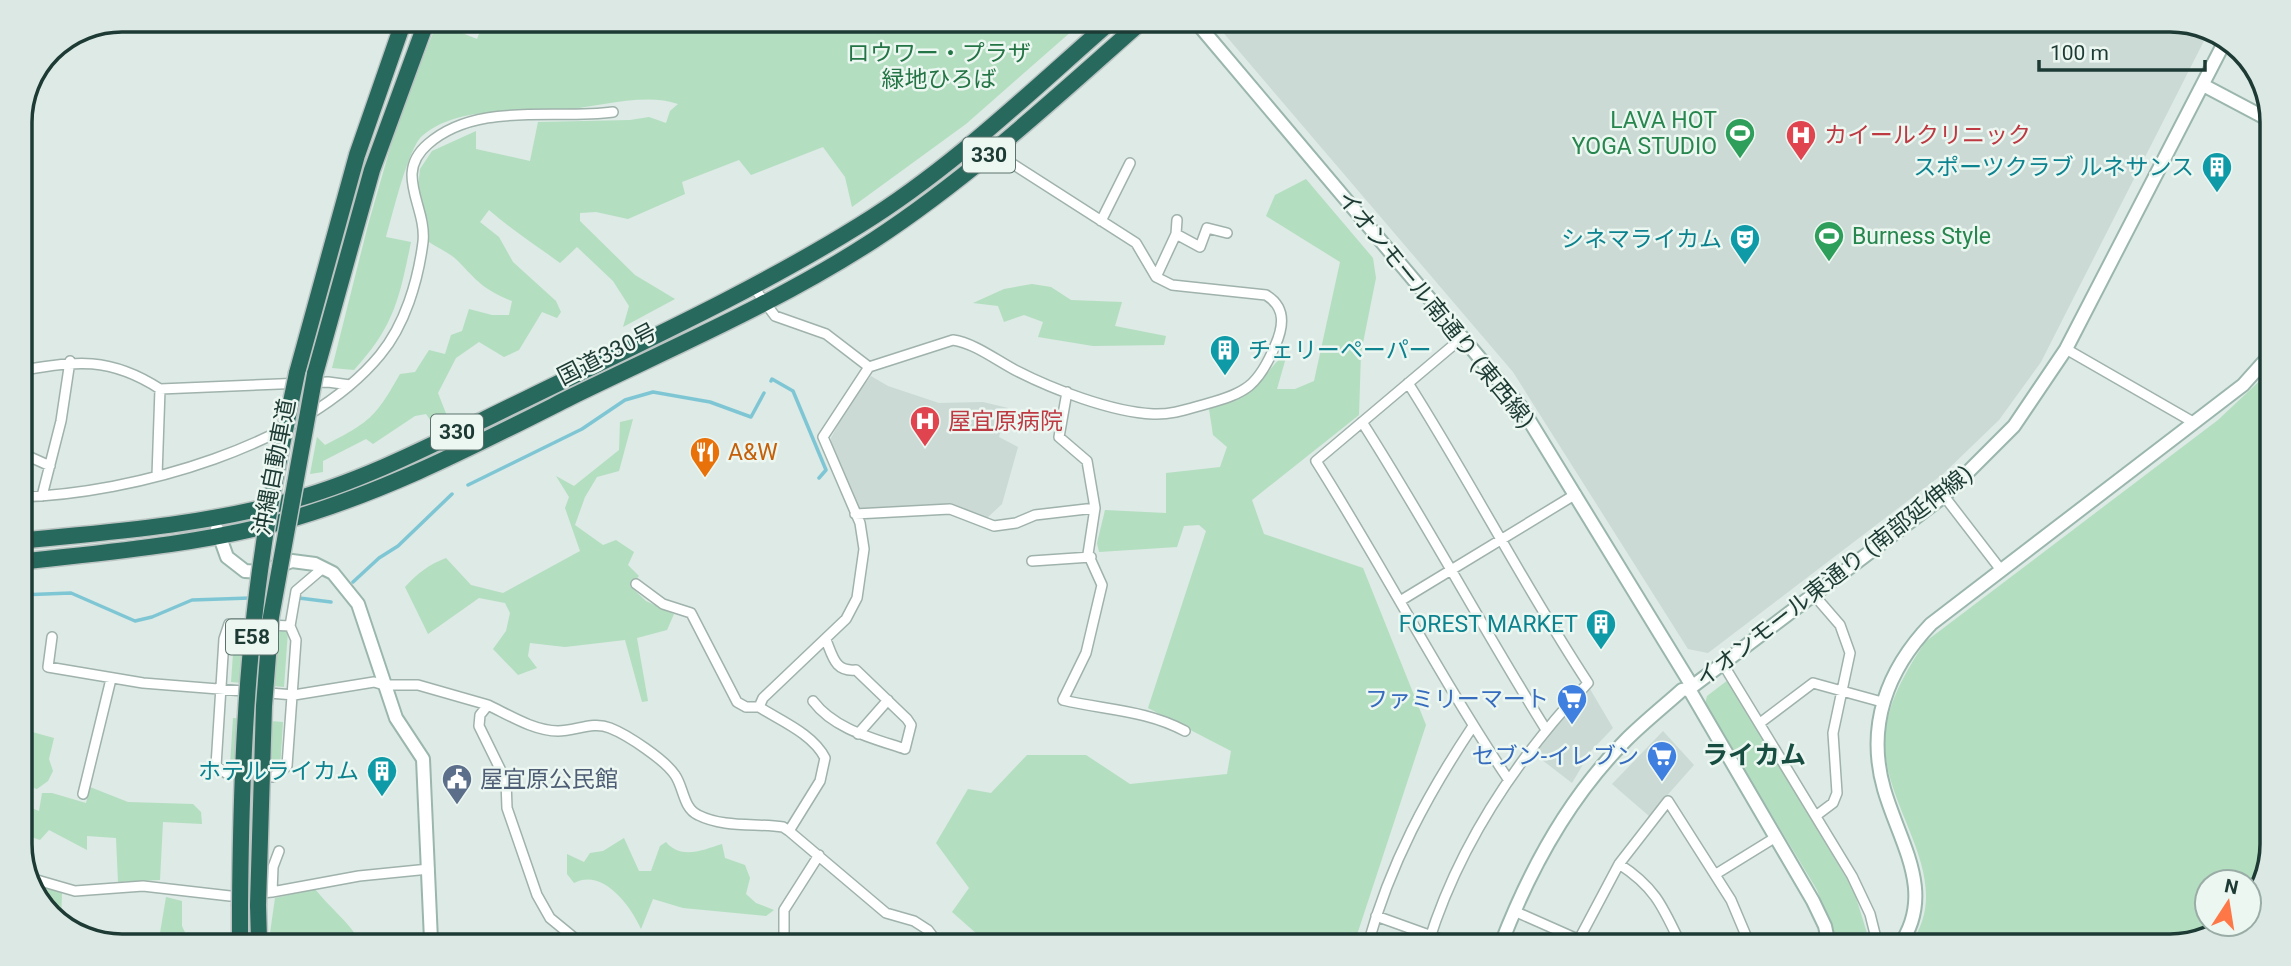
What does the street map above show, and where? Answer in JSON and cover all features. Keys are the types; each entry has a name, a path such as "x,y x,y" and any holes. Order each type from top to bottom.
{"highway":[{"name":"沖縄自動車道","path":"240,934 242,777 254,612 277,469 297,373 357,155 400,31"},
{"name":"沖縄自動車道","path":"259,934 263,719 271,617 315,374 372,170 423,31"},
{"name":"国道330号","path":"32,539 215,518 283,503 371,472 752,285 862,224 978,138 1100,31"},
{"name":"国道330号","path":"32,560 219,536 315,512 445,460 762,302 872,241 994,152 1131,31"}],"street":[{"name":"イオンモール南通り (東西線)","path":"1204,31 1521,407 1576,494 1690,687 1820,914 1826,934"},
{"name":"イオンモール東通り (南部延伸線)","path":"1505,934 1546,847 1607,762 1682,690 1723,664 1944,496 2014,426 2066,349 2221,48"},
{"path":"2203,85 2259,114"},
{"path":"32,496 104,490 157,477 268,438 318,408 350,384 380,355 400,323 410,298 423,241 410,177 415,160 428,144 448,131 477,120 613,113"},
{"path":"759,707 763,698 846,619 857,598 864,549 860,523 823,438 869,367 953,340 1067,392 1124,409 1153,414 1179,412 1241,393 1253,386 1277,342 1282,312 1278,304 1266,295 1172,285 1156,277 1136,243 994,152"},
{"path":"1101,221 1130,163"},
{"path":"1156,277 1176,234 1177,220"},
{"path":"1176,234 1200,247 1207,228 1227,233"},
{"path":"752,285 775,316 826,334 869,367"},
{"path":"1463,337 1315,461 1473,726 1508,779"},
{"path":"2066,349 2193,422"},
{"path":"32,368 70,361 116,366 160,389 328,382 350,384"},
{"path":"42,496 70,361"},
{"path":"1905,934 1913,918 1917,889 1879,769 1876,742 1882,702 1889,683 1914,642 1931,624 2242,385 2259,366"},
{"path":"1408,383 1455,457 1552,628 1588,683 1545,728 1508,779 1458,867 1432,934"},
{"path":"157,477 160,389"},
{"path":"1067,392 1059,437 1087,461 1095,508 1091,557 1101,585 1086,653 1063,700 1138,712 1185,731"},
{"path":"1362,422 1406,490 1450,570 1545,728"},
{"path":"32,458 50,466"},
{"path":"1400,601 1576,494"},
{"path":"1944,496 2001,570"},
{"path":"855,514 950,509 993,526 1016,523 1035,514 1095,508"},
{"path":"215,518 227,557 246,571 261,572 292,561 323,568 343,583 358,604 396,718 423,759 432,934"},
{"path":"1032,561 1091,557"},
{"path":"290,626 229,624 224,639 216,766 226,773 273,777 287,766 296,640 290,626 296,591 323,568"},
{"path":"636,584 663,604 691,613 737,702 747,707 759,707 820,748 825,758 820,781 789,831"},
{"path":"1814,595 1831,612 1849,646 1849,663 1840,691 1833,733 1838,793 1833,803 1817,815"},
{"path":"52,637 48,667 111,679 294,695 374,681 384,685 431,687 488,705 532,725 557,731 600,724 612,728 674,772 687,807 696,815 725,823 783,827 886,913 914,921 931,934"},
{"path":"813,701 820,710 858,734 905,749 911,725 856,670 840,669 835,664 826,640"},
{"path":"1723,664 1817,815 1862,895 1874,934"},
{"path":"83,794 111,679"},
{"path":"1759,723 1813,683 1882,702"},
{"path":"858,734 888,700"},
{"path":"488,705 480,716 479,726 506,782 507,808 537,895 550,918 569,934"},
{"path":"1371,934 1416,819 1473,726"},
{"path":"1581,934 1619,864 1668,801 1716,874 1745,934"},
{"path":"1716,874 1776,837"},
{"path":"272,892 273,867 279,850"},
{"path":"784,934 784,910 819,855"},
{"path":"1619,864 1642,879 1654,893 1675,934"},
{"path":"39,881 75,891 143,886 230,896 272,892 359,876 429,869"},
{"path":"1514,911 1561,934"},
{"path":"1376,916 1416,934"}],"shaded area":[{"path":"1222,31 2169,31 2205,39 2041,362 1999,420 1943,474 1708,653 1688,649 1513,372"},
{"name":"屋宜原病院","path":"871,376 888,386 939,403 983,402 1008,408 999,437 1018,447 1002,504 987,518 944,504 858,509 832,449 831,438 849,404"},
{"path":"1590,689 1613,728 1591,751 1572,783 1533,753"},
{"path":"1663,731 1694,765 1649,816 1612,784"}],"green space":[{"name":"ロウワー・プラザ 緑地ひろば","path":"434,31 457,31 477,39 480,31 1072,31 966,124 852,207 845,177 823,147 751,175 739,160 682,182 685,194 628,219 596,212 580,213 580,221 635,275 675,299 623,327 629,306 613,281 577,247 560,263 489,210 480,222 499,237 513,262 556,301 561,312 557,318 542,312 519,350 504,357 479,342 456,358 438,393 447,416 433,424 426,414 415,416 373,444 366,439 323,461 323,472 310,474 317,437 325,445 362,424 377,410 400,374 415,372 429,350 445,354 451,335 462,331 469,309 492,315 509,315 512,301 488,289 455,258 429,242 428,221 417,196 420,169 432,151 476,131 476,149 530,161 538,122 630,120 649,117 666,123 670,111 678,104 651,99 562,110 489,112 453,119 422,136 406,168 386,237 411,242 393,311 378,340 354,370 332,368 399,117"},
{"path":"1306,179 1373,258 1376,278 1361,353 1359,415 1252,500 1264,534 1363,568 1426,725 1357,934 977,934 952,912 969,888 936,843 968,789 991,793 1027,755 1086,755 1130,784 1227,774 1231,751 1148,708 1206,531 1199,525 1184,526 1177,547 1099,552 1097,543 1105,510 1166,513 1166,473 1220,467 1227,447 1213,435 1209,409 1248,393 1287,354 1277,389 1295,389 1314,381 1340,262 1266,216 1275,195"},
{"path":"1032,284 1051,287 1071,300 1122,302 1115,326 1166,336 1164,345 1093,346 1038,337 1043,322 1024,315 1004,322 998,306 973,303 1004,289"},
{"path":"2259,381 2258,862 2256,868 2193,868 2193,931 2169,934 1915,934 1922,921 1926,897 1923,872 1888,771 1885,746 1888,718 1897,691 1925,642 2218,420"},
{"path":"633,419 619,471 597,477 585,497 575,525 603,545 616,540 634,552 628,565 639,576 630,586 646,601 674,614 667,630 637,638 648,701 642,702 625,640 565,647 530,643 528,656 537,668 518,675 493,649 506,631 510,613 505,603 479,598 428,634 405,587 434,564 446,558 471,585 503,593 580,551 565,508 569,497 556,476 574,486 619,450 620,422"},
{"path":"235,626 288,631 284,687 231,682"},
{"path":"1728,680 1854,891 1867,934 1834,934 1817,890 1705,704 1707,696"},
{"path":"233,718 283,722 280,769 230,766"},
{"path":"32,732 54,738 49,759 53,771 48,781 37,789 32,788"},
{"path":"90,787 128,802 193,804 201,812 202,824 163,822 160,880 118,882 116,838 87,836 87,850 49,830 40,840 32,837 32,808 39,811 42,793 52,793 86,803"},
{"path":"624,838 639,871 651,871 660,846 666,842 672,848 685,852 700,851 722,844 725,858 745,865 750,878 746,894 756,903 774,910 766,916 683,908 653,899 641,929 630,909 605,884 595,880 574,883 567,874 567,854 584,862 590,853 603,851"},
{"path":"43,887 62,893 61,911"},
{"path":"315,889 354,934 270,934 275,898"},
{"path":"166,897 182,901 182,926 186,934 160,934"}],"waterway":[{"path":"771,381 772,379 793,391 826,470 819,478"},
{"path":"468,485 582,429 625,400 653,392 710,402 751,417 764,393"},
{"path":"353,582 379,558 398,546 452,494"},
{"path":"32,594 71,593 135,621 152,617 192,600 250,598"},
{"path":"299,598 331,602"}],"place":[{"name":"LAVA HOT YOGA STUDIO","path":"1740,160"},
{"name":"カイールクリニック","path":"1801,162"},
{"name":"スポーツクラブ ルネサンス","path":"2217,194"},
{"name":"Burness Style","path":"1829,263"},
{"name":"シネマライカム","path":"1745,266"},
{"name":"チェリーペーパー","path":"1225,377"},
{"name":"屋宜原病院","path":"925,448"},
{"name":"A&W","path":"705,479"},
{"name":"FOREST MARKET","path":"1601,651"},
{"name":"ファミリーマート","path":"1572,726"},
{"name":"セブン-イレブン","path":"1662,783"},
{"name":"ホテルライカム","path":"382,798"},
{"name":"屋宜原公民館","path":"457,806"}],"district":[{"name":"ライカム","path":"1754,755"}]}
